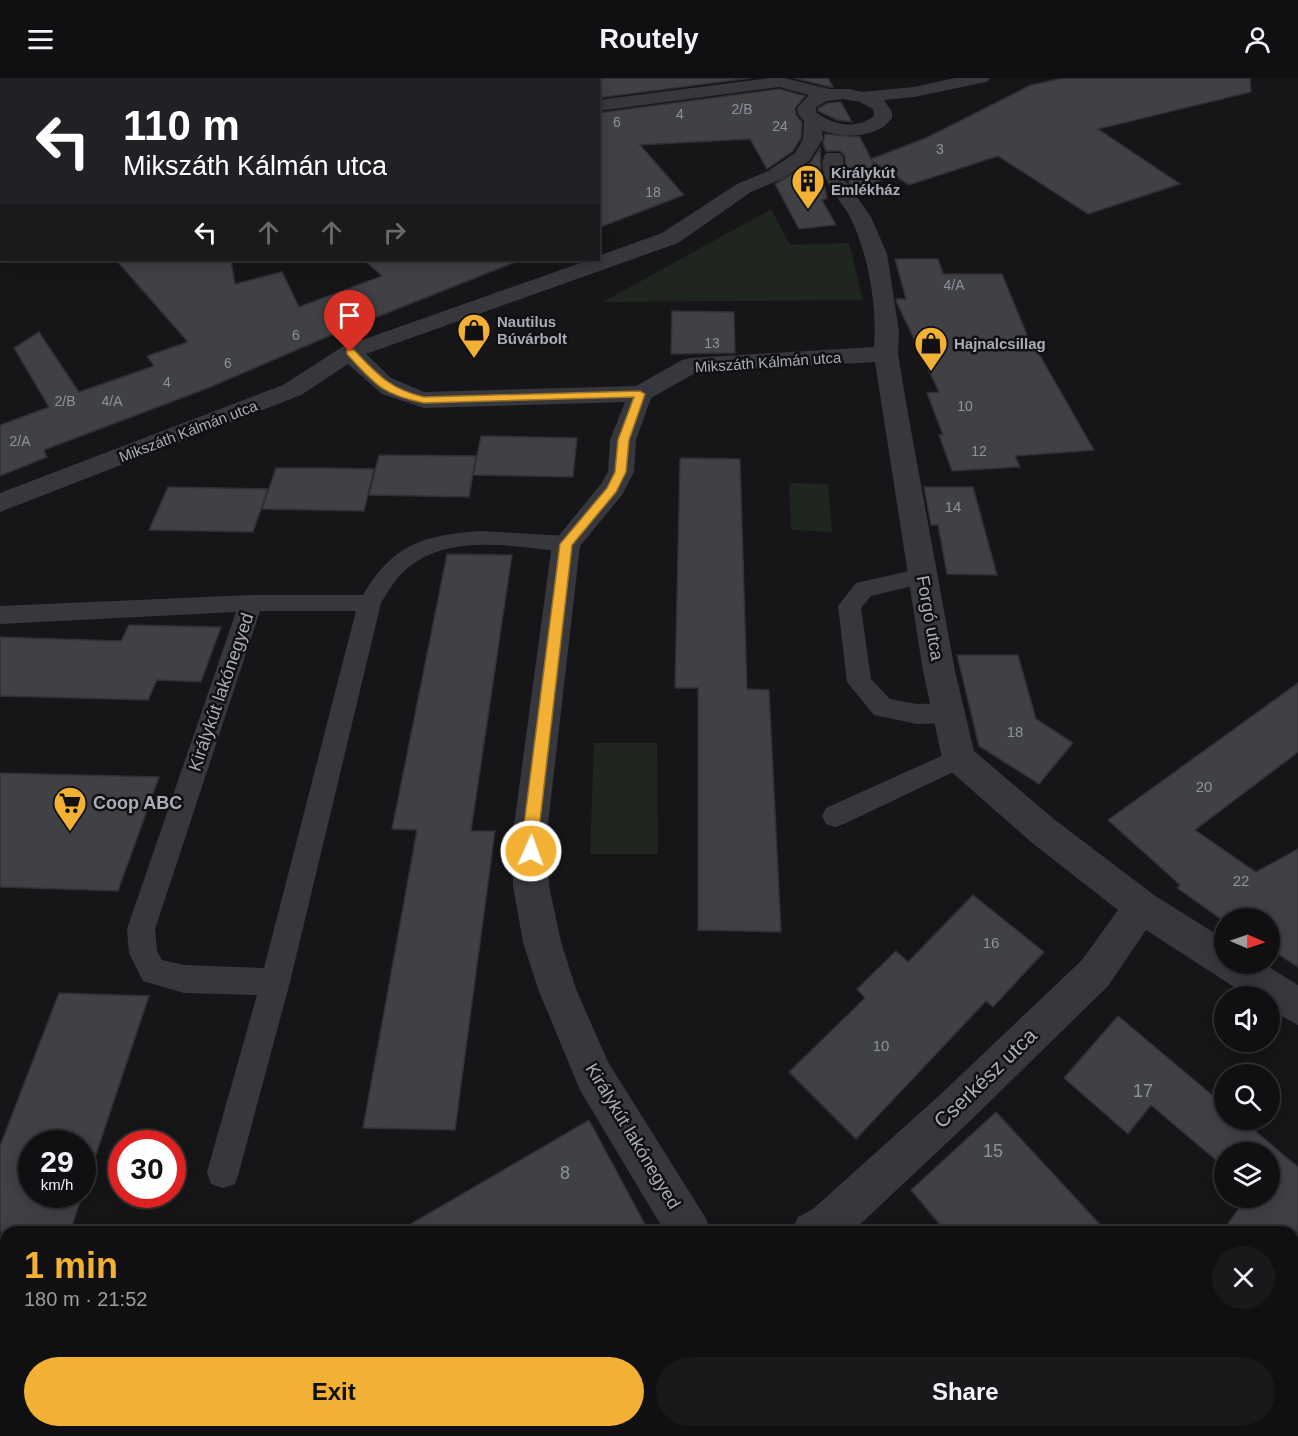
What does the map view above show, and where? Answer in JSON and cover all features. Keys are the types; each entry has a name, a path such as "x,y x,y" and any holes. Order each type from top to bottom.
{"street":[{"path":"600,106 777,80 832,94 862,97 914,92 981,78"},
{"path":"777,80 810,114 833,128 858,129 878,123 883,118 884,112 881,106 862,97"},
{"path":"884,112 914,92"},
{"path":"810,114 814,99 832,94"},
{"name":"Mikszáth Kálmán utca","path":"6,502 292,390 350,352 670,238 730,200 744,188 775,175 802,157 813,139 810,114"},
{"name":"Mikszáth Kálmán utca","path":"730,200 789,180 822,165 833,157 848,136 858,129"},
{"name":"Forgó utca","path":"833,157 835,180 861,217 876,254 887,330 886,354 922,576 939,671 959,758"},
{"name":"Mikszáth Kálmán utca","path":"350,352 380,383 400,395 424,400 640,394 691,365 886,354"},
{"path":"566,544 612,489 621,472 623,440 640,394"},
{"name":"Királykút lakónegyed","path":"566,544 530,833 533,897 542,942 557,989 594,1076 686,1226"},
{"path":"959,758 1043,831 1141,908 1214,954"},
{"name":"Cserkész utca","path":"824,1226 956,1107 1095,973 1141,908"},
{"path":"1247,974 1298,1006"}],"lane":[{"path":"223,1172 275,982 370,603 377,586 395,564 420,550 462,538 507,537 566,544"},
{"path":"922,576 864,589 849,606 858,682 883,708 917,714 949,714"},
{"name":"Királykút lakónegyed","path":"0,615 251,603 370,603"},
{"name":"Királykút lakónegyed","path":"251,603 141,929 143,953 153,971 184,979 275,982"},
{"path":"835,816 959,758"}],"shaded area":[{"path":"771,209 790,245 849,243 863,300 603,302"},
{"path":"789,483 828,484 832,532 791,530"},
{"path":"594,743 657,743 658,854 590,854"}],"building":[{"path":"600,78 751,78 600,98"},
{"path":"794,78 828,78 833,87 830,87"},
{"path":"1063,78 1250,78 1251,92 1098,129 1180,184 1088,214 998,156 909,185 872,161 883,180 854,190 847,179 845,156 840,151 826,151 823,144 825,134 860,137 871,159 926,138 1031,85"},
{"path":"779,89 805,96 795,108 796,115 802,122 801,138 793,151 767,169 750,139 640,145 684,195 600,227 600,113"},
{"path":"841,102 852,122 837,120 818,111 818,108 828,103"},
{"path":"820,148 821,170 827,198 822,200 836,225 799,229 775,184 810,163"},
{"path":"895,259 938,259 943,274 1002,274 1032,347 1035,347 1094,450 1015,456 1020,467 952,471 939,435 943,435 927,393 939,392 897,303 896,299 906,299"},
{"path":"117,261 231,261 235,284 282,272 299,307 382,276 365,261 518,261 329,336 208,388 44,450 47,457 0,476 0,425 49,407 14,348 39,332 79,392 154,366 147,356 188,342"},
{"path":"672,311 734,312 735,353 671,354"},
{"path":"481,436 577,438 573,477 473,475"},
{"path":"379,455 476,456 469,497 369,495"},
{"path":"680,458 740,459 747,689 769,690 781,932 698,930 698,688 675,688"},
{"path":"276,468 374,469 364,511 262,509"},
{"path":"168,487 268,489 253,532 149,530"},
{"path":"924,487 973,487 997,575 947,574 938,525 931,525"},
{"path":"447,554 512,555 471,831 495,831 455,1130 363,1128 417,830 392,829"},
{"path":"129,625 221,627 201,682 157,680 148,700 0,696 0,637 121,641"},
{"path":"957,655 1018,655 1036,719 1073,743 1039,784 979,746"},
{"path":"1298,683 1298,752 1195,830 1256,872 1298,849 1298,967 1280,955 1280,908 1214,908 1214,914 1177,888 1180,885 1108,820"},
{"name":"Coop ABC","path":"0,773 159,777 118,891 0,887"},
{"path":"973,895 1044,952 993,1007 986,1001 856,1139 789,1072 865,998 857,989 896,951 908,962"},
{"path":"59,993 149,996 96,1154 96,1130 18,1130 18,1208 78,1208 72,1226 0,1226 0,1146"},
{"path":"1118,1016 1214,1097 1214,1130 1254,1130 1268,1142 1214,1142 1214,1159 1151,1105 1128,1134 1064,1078"},
{"path":"996,1112 1101,1226 941,1226 911,1190"},
{"path":"589,1120 646,1226 407,1226"},
{"path":"1280,1152 1298,1167 1298,1226 1226,1226 1239,1208 1280,1208"}],"place":[{"name":"Királykút Emlékház","path":"808,210"},
{"name":"Nautilus Búvárbolt","path":"474,359"},
{"name":"Hajnalcsillag","path":"931,372"},
{"name":"Coop ABC","path":"70,832"}],"route":[{"path":"350,352 380,383 400,395 424,400 640,394 623,440 621,472 612,489 566,544 530,833 531,851"}]}
